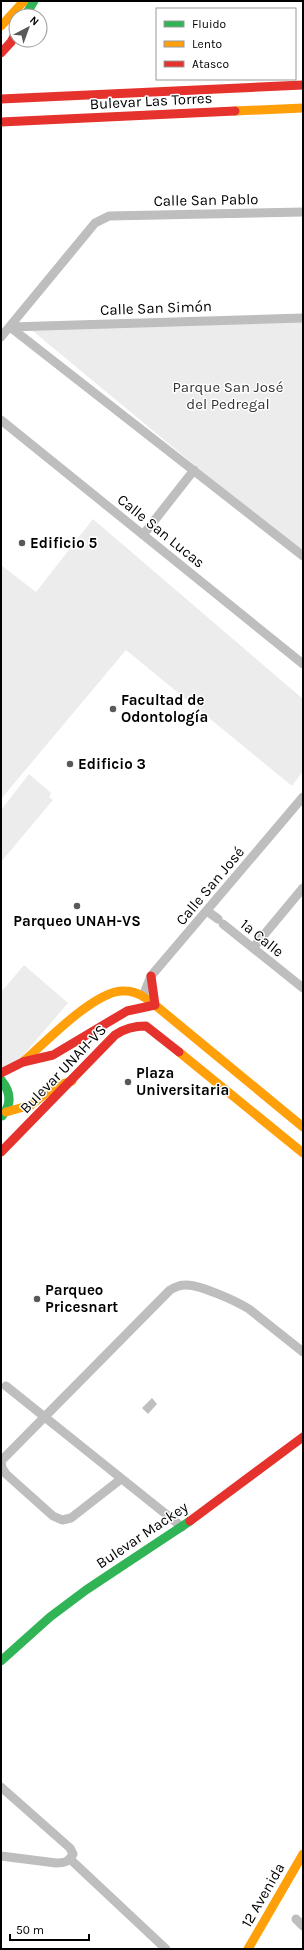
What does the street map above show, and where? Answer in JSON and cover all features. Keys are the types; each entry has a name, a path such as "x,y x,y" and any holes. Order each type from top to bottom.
{"main road":[{"path":"1,26 24,1"},
{"path":"1,53 8,45"},
{"name":"Bulevar Las Torres","path":"1,99 303,85"},
{"name":"Bulevar Las Torres","path":"1,122 303,108"},
{"path":"151,976 154,990 154,1005"},
{"path":"24,1061 92,1002 103,995 121,989 133,991 143,996 303,1127"},
{"name":"Bulevar UNAH-VS","path":"1,1073 24,1061 52,1056 75,1044 123,1012 154,1005"},
{"name":"Bulevar UNAH-VS","path":"1,1152 72,1081 115,1035 124,1028 146,1026 303,1153"},
{"path":"1,1080 10,1094 10,1100 4,1114"},
{"path":"4,1114 33,1103 58,1083 72,1081"},
{"name":"Bulevar Mackey","path":"1,1661 50,1617 86,1590 114,1570 182,1527 303,1437"},
{"name":"12 Avenida","path":"248,1949 303,1854"}],"street":[{"name":"Calle San Pablo","path":"10,327 95,223 109,216 303,212"},
{"name":"Calle San Simón","path":"10,327 303,318"},
{"path":"1,337 10,327 303,556"},
{"name":"Calle San Lucas","path":"1,420 303,664"},
{"path":"143,535 194,470"},
{"name":"Calle San José","path":"143,996 151,976 303,797"},
{"path":"252,948 303,888"},
{"name":"1a Calle","path":"207,911 303,988"},
{"path":"121,1478 71,1518 62,1520 53,1516 6,1474 2,1468 1,1461 164,1294 178,1286 192,1285 240,1304 249,1309 303,1352"},
{"path":"6,1386 182,1527"},
{"path":"1,1787 70,1848 72,1854 70,1859 65,1862 56,1863 1,1856"},
{"path":"70,1859 166,1949"},
{"path":"296,1919 303,1926"}],"green space":[{"name":"Parque San José del Pedregal","path":"303,319 303,555 28,327"},
{"path":"93,519 303,699 303,771 292,786 126,650 1,799 1,565 36,592"},
{"path":"29,774 51,793 49,797 53,800 1,862 1,810"},
{"path":"24,965 68,1003 1,1081 1,992"}],"shaded area":[{"path":"152,1398 157,1404 148,1414 142,1408"}],"traffic: fast":[{"path":"30,8 34,1"},
{"path":"1,1080 7,1089 9,1098 9,1102 2,1116"},
{"path":"1,1661 50,1617 86,1590 190,1521"}],"traffic: slow":[{"path":"1,26 24,1"},
{"path":"235,111 303,108"},
{"path":"24,1061 72,1018 100,998 114,992 129,991 145,997 303,1127"},
{"path":"179,1052 303,1153"},
{"path":"6,1112 31,1105 55,1086 72,1081"},
{"path":"248,1949 303,1854"}],"traffic: jam":[{"path":"1,53 8,45"},
{"path":"1,99 303,85"},
{"path":"1,122 235,111"},
{"path":"151,976 155,1005"},
{"path":"1,1073 23,1062 53,1055 127,1011 155,1005"},
{"path":"1,1152 115,1035 122,1031 138,1026 146,1026 179,1052"},
{"path":"190,1521 303,1437"}],"place":[{"name":"Edificio 5","path":"22,543"},
{"name":"Facultad de Odontología","path":"113,709"},
{"name":"Edificio 3","path":"70,764"},
{"name":"Parqueo UNAH-VS","path":"77,906"},
{"name":"Plaza Universitaria","path":"128,1082"},
{"name":"Parqueo Pricesnart","path":"37,1299"}]}
